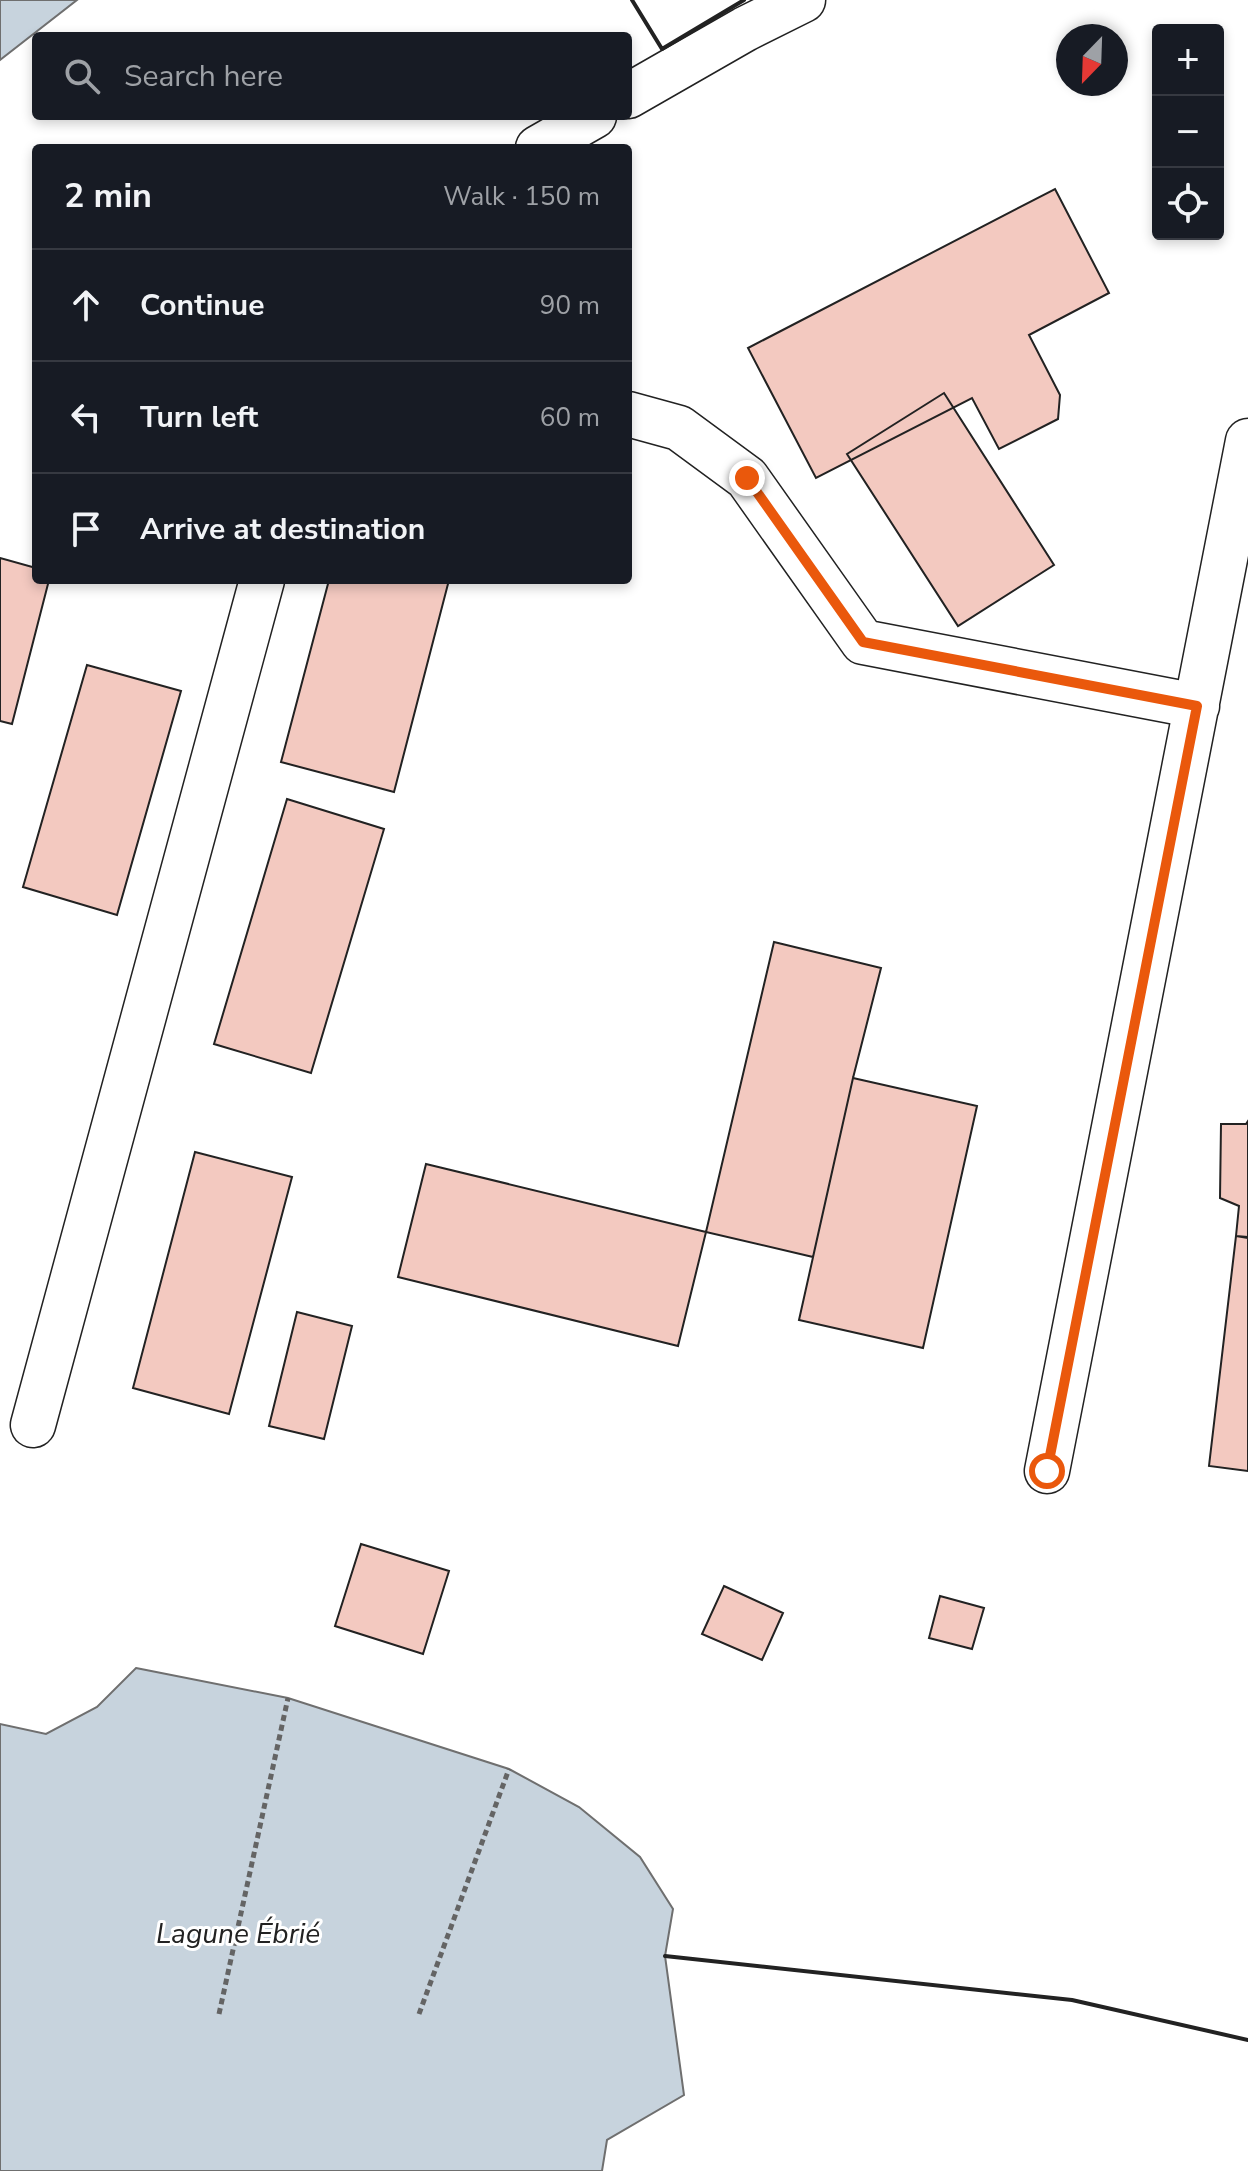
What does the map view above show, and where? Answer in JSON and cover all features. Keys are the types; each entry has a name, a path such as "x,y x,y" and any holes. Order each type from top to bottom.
{"lane":[{"path":"632,94 745,29 803,0"},
{"path":"545,144 587,120"},
{"path":"632,415 679,428 747,478 863,642 1197,706"},
{"path":"1047,1471 1248,441"},
{"path":"33,1425 261,584"}],"path":[{"path":"219,2014 288,1698"},
{"path":"419,2014 509,1769"}],"water":[{"path":"0,0 77,0 32,32 0,60"},
{"name":"Lagune Ébrié","path":"136,1668 288,1698 509,1769 579,1807 640,1857 673,1909 665,1956 684,2095 607,2140 602,2171 0,2171 0,1724 46,1734 97,1707"}],"building":[{"path":"1055,189 1109,293 1029,335 1060,395 1058,419 999,449 972,398 816,478 748,348"},
{"path":"944,393 1054,565 958,626 847,454"},
{"path":"0,558 32,567 32,584 48,584 12,724 0,721"},
{"path":"328,584 448,584 394,792 281,762"},
{"path":"87,665 181,691 117,915 23,887"},
{"path":"287,799 384,829 311,1073 214,1044"},
{"path":"774,942 881,968 813,1257 706,1232"},
{"path":"853,1078 977,1106 923,1348 799,1320"},
{"path":"1248,1121 1248,1237 1236,1236 1239,1206 1220,1198 1221,1124 1246,1124"},
{"path":"195,1152 292,1177 229,1414 133,1388"},
{"path":"426,1164 706,1232 678,1346 398,1277"},
{"path":"1236,1236 1248,1238 1248,1471 1209,1466"},
{"path":"297,1312 352,1326 324,1439 269,1426"},
{"path":"361,1544 449,1571 423,1654 335,1626"},
{"path":"724,1586 783,1613 762,1660 702,1634"},
{"path":"940,1596 984,1608 972,1649 929,1638"}],"wall":[{"path":"632,0 662,49 744,0"},
{"path":"665,1956 1072,2000 1248,2040"}],"route":[{"path":"747,478 863,642 1197,706 1047,1471"}]}
